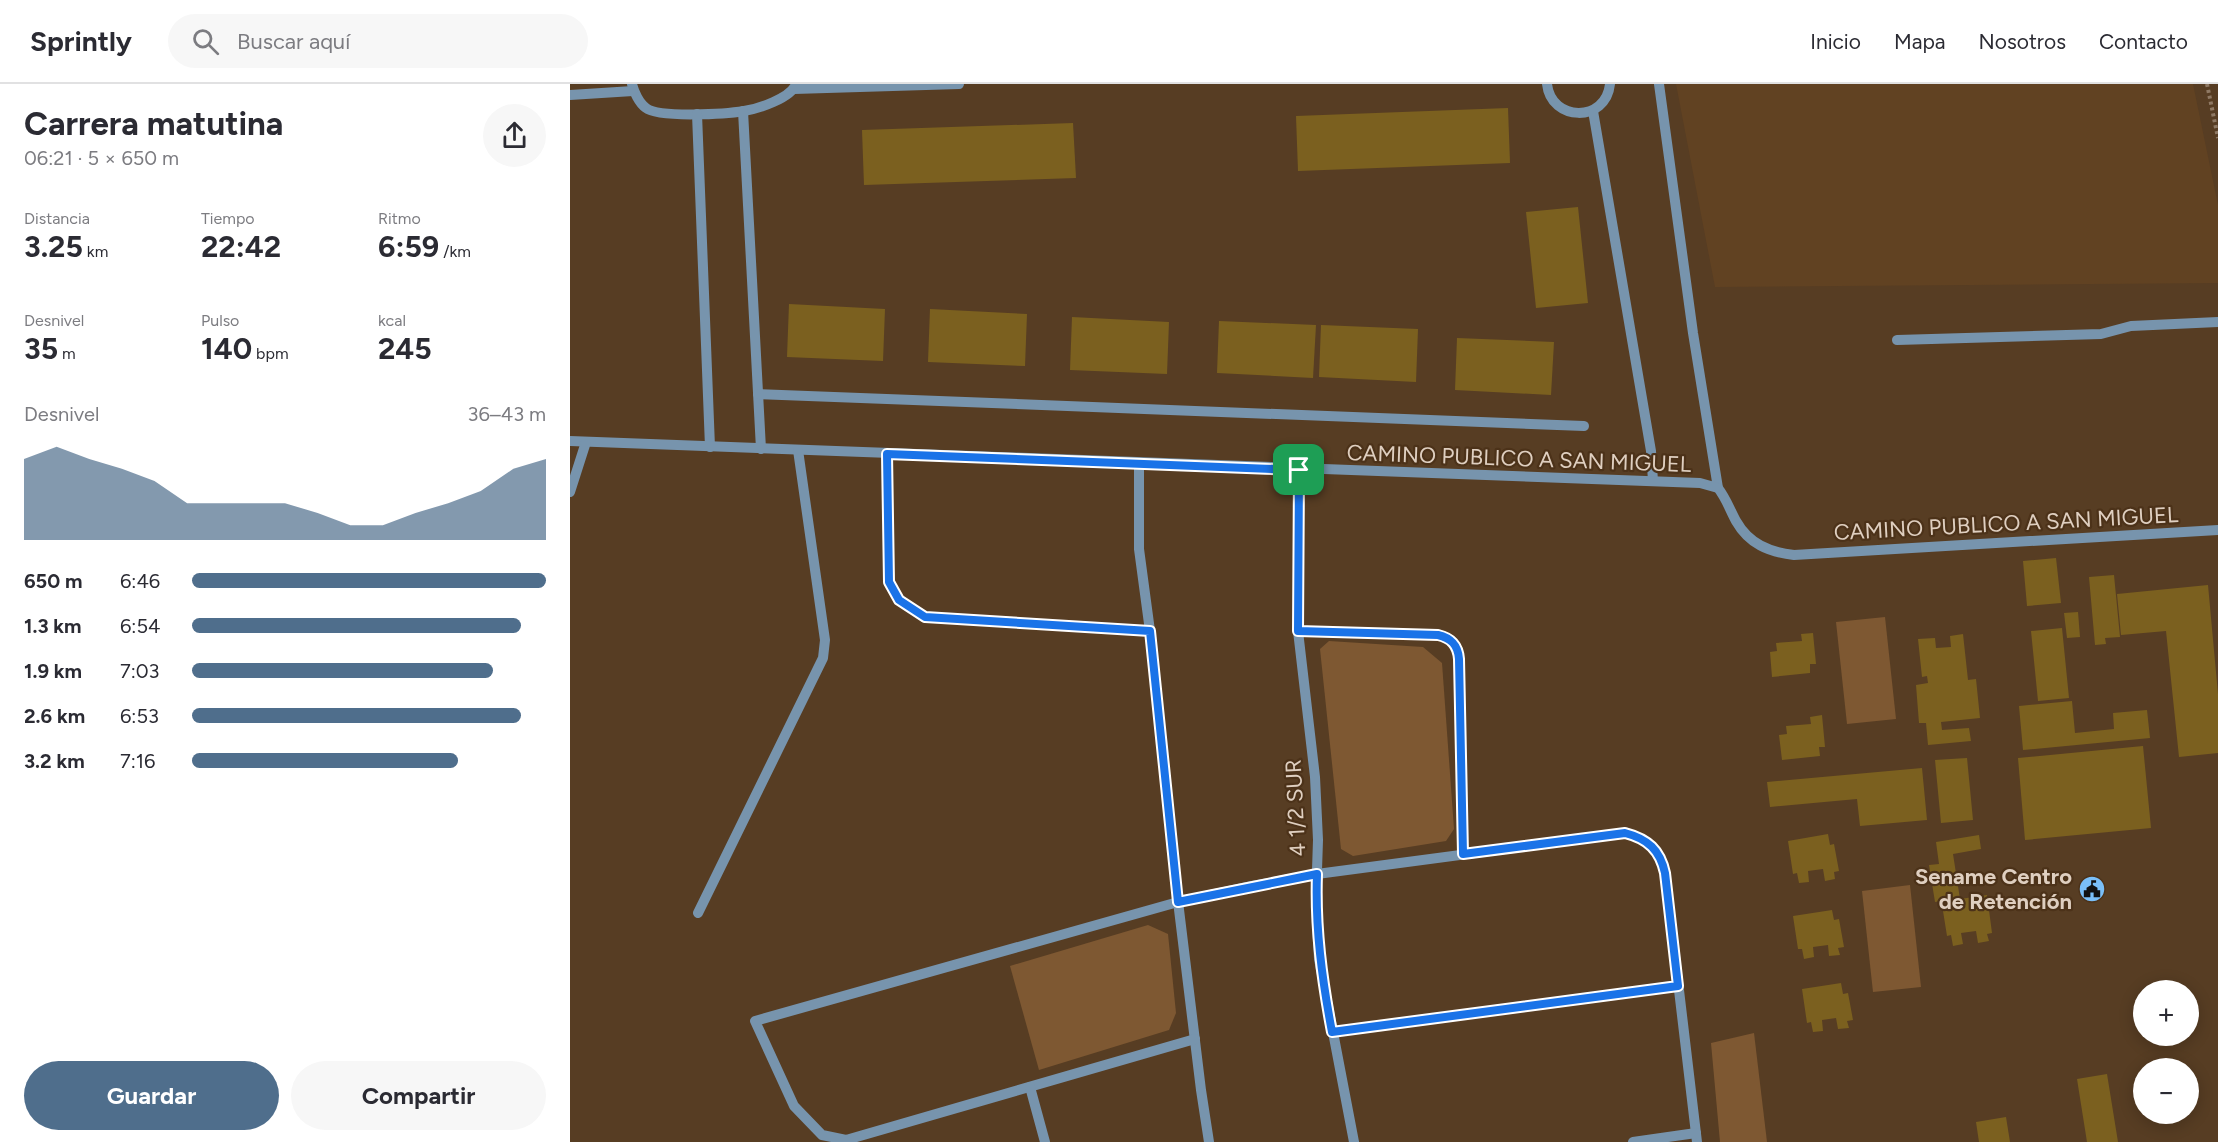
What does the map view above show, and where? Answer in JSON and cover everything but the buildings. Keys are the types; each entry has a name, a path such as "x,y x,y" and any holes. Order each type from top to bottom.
{"street":[{"path":"570,95 633,88 647,109 670,115 743,111 777,101 795,87 959,84"},
{"path":"1547,84 1552,100 1559,107 1579,114 1593,111 1606,98 1610,84"},
{"path":"1659,84 1693,333 1718,488"},
{"path":"743,111 761,449"},
{"path":"1593,111 1651,451 1653,481"},
{"path":"697,114 710,447"},
{"path":"1897,340 2101,334 2131,326 2218,322"},
{"path":"758,394 1584,426"},
{"name":"CAMINO PUBLICO A SAN MIGUEL","path":"570,441 1299,470 1700,483 1718,488 1744,533 1754,542 1766,549 1794,555 2218,530"},
{"path":"570,492 586,442"},
{"path":"698,913 823,658 825,640 798,450"},
{"path":"887,454 889,582 899,600 925,617 1150,631"},
{"path":"1139,464 1139,549 1150,631 1178,902 1209,1142"},
{"name":"4 1/2 SUR","path":"1299,470 1298,631 1315,777 1319,959 1354,1142"},
{"path":"1298,631 1438,635 1452,640 1459,652 1463,854"},
{"path":"1195,1039 846,1140 822,1135 794,1106 755,1021 1178,902 1317,874 1625,833 1647,842 1656,850 1665,873 1696,1138 1633,1142"},
{"path":"1332,1032 1678,986"},
{"path":"1030,1087 1045,1142"}],"path":[{"path":"2207,84 2218,138"}],"shaded area":[{"path":"1676,84 2193,84 2218,205 2218,283 1715,287"},
{"path":"1885,617 1896,719 1847,724 1836,622"},
{"path":"1329,641 1423,647 1442,663 1454,829 1446,841 1353,856 1341,849 1320,649"},
{"path":"1910,885 1921,987 1873,992 1862,891"},
{"path":"1148,925 1168,934 1176,1013 1169,1030 1039,1070 1010,966"},
{"path":"1754,1033 1767,1142 1720,1142 1711,1043"}],"place":[{"name":"Sename Centro de Retención","path":"2092,889"}],"route":[{"path":"887,454 1299,470 1298,631 1438,635 1452,640 1459,652 1463,854 1625,833 1647,842 1656,850 1665,873 1678,986 1332,1032 1319,959 1317,874 1178,902 1150,631 925,617 899,600 889,582 887,454"}]}
